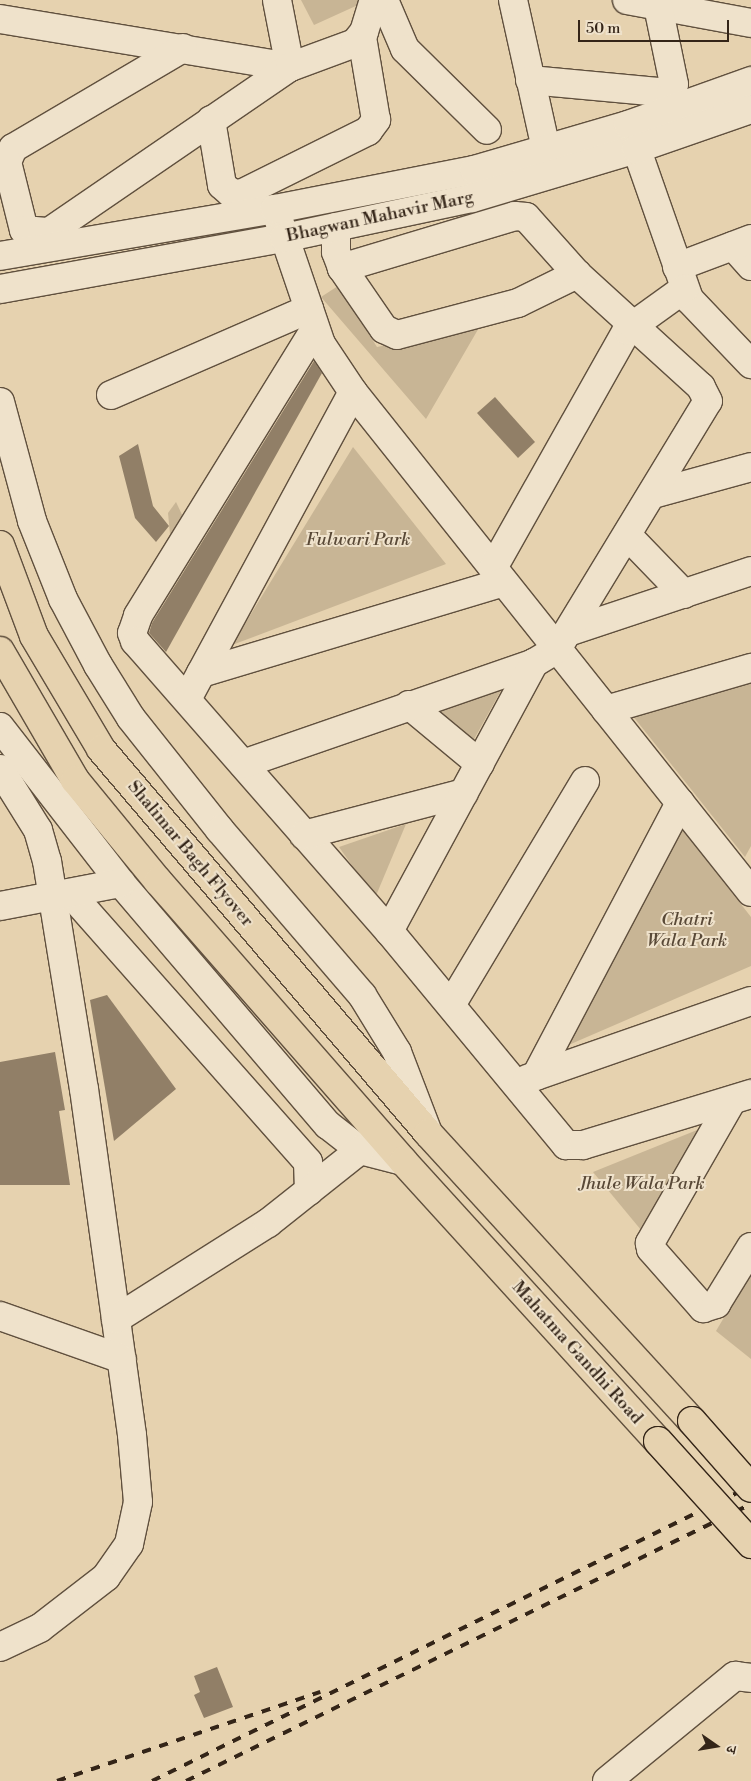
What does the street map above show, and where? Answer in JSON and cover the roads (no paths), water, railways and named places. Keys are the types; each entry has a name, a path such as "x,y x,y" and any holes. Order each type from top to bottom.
{"main road":[{"name":"Shalimar Bagh Flyover","path":"0,545 34,636 101,749 428,1132"},
{"path":"0,651 75,780 403,1161"},
{"path":"428,1132 751,1488"},
{"name":"Mahatma Gandhi Road","path":"403,1161 751,1544"}],"street":[{"path":"278,0 290,67"},
{"path":"211,120 222,185 231,193 241,194 368,131 376,120 362,37 374,0"},
{"path":"384,0 405,49 487,130"},
{"path":"513,0 549,162"},
{"path":"627,0 751,23"},
{"path":"530,80 671,93 674,84 658,6"},
{"path":"0,19 290,67"},
{"path":"183,48 13,148 8,162 21,226 29,232 49,232 290,67 355,43 362,37"},
{"name":"Bhagwan Mahavir Marg","path":"632,137 751,81"},
{"name":"Bhagwan Mahavir Marg","path":"0,289 284,238 472,198 549,162 632,137 751,109"},
{"path":"632,137 680,278 703,317 751,364"},
{"name":"Bhagwan Mahavir Marg","path":"0,256 275,210 474,170 549,162"},
{"path":"275,210 312,319 353,392 498,575 564,640 606,710 751,891"},
{"path":"342,268 521,216 533,221 577,274 702,387 708,401 564,640"},
{"path":"336,227 336,252 342,268 384,329 398,335 518,303 577,274"},
{"path":"201,673 498,575 622,338 680,278 742,242 751,266"},
{"path":"111,394 312,319"},
{"path":"312,319 133,625 135,641 389,931 451,1005 526,1079 559,1138 574,1146 744,1100"},
{"path":"187,699 353,392"},
{"path":"0,402 32,521 63,599 116,696 220,830 362,994 397,1052 428,1132"},
{"path":"653,494 751,467"},
{"path":"0,468 22,484"},
{"path":"627,536 684,594"},
{"path":"243,764 534,663 564,640 684,594 751,571"},
{"path":"389,931 534,663"},
{"path":"606,710 751,668"},
{"path":"409,705 480,764"},
{"path":"0,727 121,883 328,1125 354,1146 403,1161"},
{"path":"0,769 42,842 61,895 84,1089 122,1359 138,1502 129,1544 106,1577 70,1608 0,1647"},
{"path":"451,1005 585,781"},
{"path":"304,835 464,793"},
{"path":"526,1079 680,802"},
{"path":"0,906 121,883"},
{"path":"61,895 308,1162 308,1191"},
{"path":"526,1079 751,1001"},
{"path":"744,1100 650,1243 651,1249 703,1308 716,1304 751,1247"},
{"path":"116,1319 222,1254 308,1191 354,1146"},
{"path":"0,1316 122,1359"},
{"path":"607,1781 735,1676 751,1678"}],"railway":[{"path":"152,1781 751,1486"},
{"path":"186,1781 751,1504"},
{"path":"57,1781 320,1692"}],"park label":[{"name":"Fulwari Park","path":"358,540"},
{"name":"Chatri Wala Park","path":"687,931"},
{"name":"Jhule Wala Park","path":"642,1184"}]}
